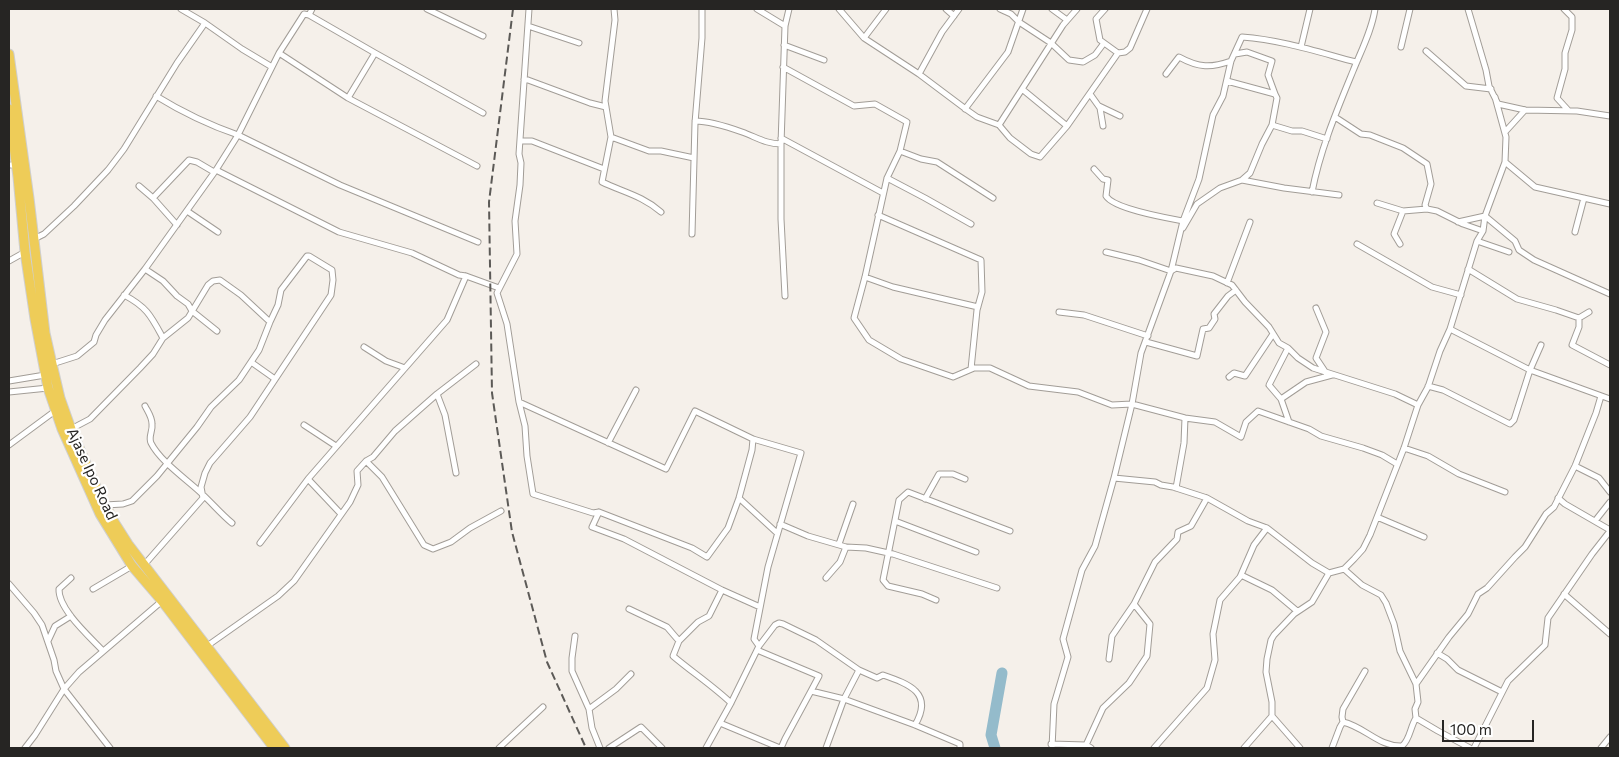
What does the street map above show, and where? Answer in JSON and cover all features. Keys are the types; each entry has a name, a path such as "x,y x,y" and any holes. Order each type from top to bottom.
{"highway":[{"path":"9,54 22,177"},
{"path":"9,109 13,165 22,177"},
{"name":"Ajase Ipo Road","path":"22,177 34,239 45,333 60,398 96,488 114,522 144,566 208,646 285,748"},
{"name":"Ajase Ipo Road","path":"22,177 25,252 48,388 55,411 100,514 132,566 162,601 274,748"}],"street":[{"path":"182,9 272,67"},
{"path":"308,15 312,9"},
{"path":"427,9 484,36"},
{"path":"530,9 520,140 520,185 515,221 517,254 497,293 508,324 518,402 525,426 527,456 534,494 593,513 599,512 692,548 707,557 728,528 739,498 752,450 753,439"},
{"path":"614,9 615,20 605,101 611,137 602,182 648,202 660,212"},
{"path":"692,234 695,121 702,38 702,9"},
{"path":"757,9 785,26"},
{"path":"785,296 781,219 781,141 785,26 789,9"},
{"path":"839,9 864,38 919,74 977,117 999,125 1010,138 1031,154 1040,157 1067,126 1118,53"},
{"path":"864,38 886,9"},
{"path":"946,9 954,16"},
{"path":"919,74 942,32 959,9"},
{"path":"1000,9 1011,14 1070,60 1083,62 1095,55 1104,43"},
{"path":"965,109 1008,52 1023,9"},
{"path":"1052,9 1067,20"},
{"path":"999,125 1067,20 1077,9"},
{"path":"1104,9 1096,19 1100,40 1118,53 1125,52 1130,48 1147,9"},
{"path":"1301,47 1310,9"},
{"path":"1312,192 1316,168 1373,20 1375,9"},
{"path":"1401,47 1410,9"},
{"path":"1244,748 1272,716 1272,702 1266,672 1269,647 1274,635 1297,611 1312,602 1329,573 1344,568 1363,550 1370,536 1404,448 1418,405 1428,386 1450,329 1477,241 1484,232 1485,216 1505,162 1506,137 1468,9"},
{"path":"1564,9 1572,17 1572,30 1565,53 1565,69 1557,98 1569,111"},
{"path":"52,364 77,356 94,342 99,329 215,171 238,135 279,53 304,14 483,113"},
{"path":"34,239 44,234 98,183 124,149 156,96 205,23"},
{"path":"528,26 579,42"},
{"path":"1134,604 1150,624 1147,656 1129,683 1103,708 1088,747 1051,746 1054,704 1068,657 1063,639 1082,570 1095,546 1114,478 1132,404 1141,353 1171,272 1183,221 1200,179 1213,115 1223,96 1232,62 1242,37 1266,39 1356,62"},
{"path":"784,45 824,60"},
{"path":"1426,51 1466,86 1491,89"},
{"path":"1180,232 1197,204 1220,188 1242,180 1250,173 1272,125 1277,98 1268,75 1272,61 1247,52 1235,54"},
{"path":"279,53 348,98 477,166"},
{"path":"348,98 375,53"},
{"path":"1166,74 1179,57 1190,63 1214,67 1232,62"},
{"path":"783,67 854,106 876,104 907,122 900,151 887,178 854,318 868,340 901,359 953,378 974,368 990,368 1028,386 1078,392 1112,405 1132,404 1185,418 1215,422 1241,437 1246,422 1258,411 1321,436 1363,448 1397,464"},
{"path":"524,79 606,107"},
{"path":"1227,81 1274,94"},
{"path":"1022,89 1067,126"},
{"path":"1090,94 1099,106 1103,126"},
{"path":"156,96 175,108 206,123 238,135 340,186 478,242"},
{"path":"1494,97 1498,104 1525,110 1569,111 1610,116"},
{"path":"1099,106 1120,116"},
{"path":"1504,132 1525,110"},
{"path":"1335,117 1361,134 1370,135 1403,148 1427,164 1431,184 1425,206 1427,209"},
{"path":"695,121 703,121 743,132 761,141 773,144 781,141 884,193"},
{"path":"1272,125 1292,131 1302,131 1327,139"},
{"path":"611,137 649,151 661,151 694,158"},
{"path":"520,140 532,141 604,169"},
{"path":"900,151 921,159 937,162 992,198"},
{"path":"153,198 189,160 197,162 339,232 412,253 458,275 499,288"},
{"path":"1505,162 1535,188 1610,204"},
{"path":"1094,169 1103,179 1108,180 1106,196 1109,200 1134,210 1183,221"},
{"path":"887,178 970,224"},
{"path":"1242,180 1339,195"},
{"path":"139,186 153,198 177,225"},
{"path":"1575,232 1584,198"},
{"path":"1377,203 1403,211 1427,209 1437,211 1484,232"},
{"path":"187,211 218,232"},
{"path":"1400,244 1394,234 1403,211"},
{"path":"878,215 981,260 982,292 978,307 971,369"},
{"path":"1458,222 1485,216"},
{"path":"1485,216 1515,241 1519,250 1534,260 1610,294"},
{"path":"1228,283 1250,222"},
{"path":"1477,241 1509,252"},
{"path":"1357,244 1432,287 1461,295"},
{"path":"9,261 25,252"},
{"path":"1106,252 1140,260 1171,272"},
{"path":"105,505 122,504 132,501 166,463 211,407 239,380 259,350 278,305 282,290 307,256 332,270 331,295 250,416 210,463 205,473 202,487 203,498 144,566"},
{"path":"145,268 163,281 177,296 188,304 192,311 216,331"},
{"path":"1171,272 1176,268 1212,276 1232,285 1269,327 1279,344 1288,348 1298,358 1313,368 1394,394 1418,405"},
{"path":"1468,269 1517,299 1580,318"},
{"path":"260,543 308,479 447,320 466,276"},
{"path":"865,277 893,287 978,307"},
{"path":"71,429 90,419 147,361 163,338 188,318 208,286 213,282 220,280 241,295 270,322"},
{"path":"1059,312 1084,315 1197,356 1204,329 1209,328 1215,319 1214,314 1228,296 1236,290"},
{"path":"124,295 139,303 152,318 163,338"},
{"path":"1316,308 1326,332 1316,358 1326,373"},
{"path":"1580,318 1589,312"},
{"path":"1580,318 1580,327 1572,345 1610,365"},
{"path":"1450,329 1530,370 1610,399"},
{"path":"1229,377 1234,373 1245,376 1273,334"},
{"path":"1428,386 1443,390 1510,424 1514,420 1530,370 1541,345"},
{"path":"364,347 386,361 405,368"},
{"path":"1288,348 1269,385 1281,399 1289,422"},
{"path":"251,362 275,379"},
{"path":"208,646 278,596 294,581 350,502 358,485 357,471 366,461 373,457 395,431 437,394 476,364"},
{"path":"9,381 45,375"},
{"path":"1281,399 1306,382 1332,375"},
{"path":"9,392 48,388"},
{"path":"608,443 636,390"},
{"path":"437,394 445,414 456,473"},
{"path":"1416,684 1437,653 1468,614 1478,594 1487,588 1525,547 1546,514 1554,507 1575,466 1602,396"},
{"path":"518,402 666,470 695,411 753,439 801,453 768,567 754,639 758,648 819,676 781,748 720,723"},
{"path":"145,406 152,422 151,443 166,463 232,523"},
{"path":"9,445 55,411"},
{"path":"1176,488 1184,443 1185,418"},
{"path":"304,425 336,446"},
{"path":"1404,448 1428,456 1459,474 1506,492"},
{"path":"366,461 382,477 424,545 433,549 451,542 470,528 501,511"},
{"path":"1575,466 1599,478 1610,492"},
{"path":"925,498 940,474 954,474 965,479"},
{"path":"1114,478 1155,482 1207,498 1248,521 1268,528 1312,564 1329,573"},
{"path":"308,479 341,514"},
{"path":"936,600 922,594 888,586 883,580 899,500 908,492 1010,530"},
{"path":"739,498 777,533"},
{"path":"1108,660 1112,636 1134,604 1155,562 1177,539 1178,532 1191,526 1207,498"},
{"path":"1416,718 1472,748 1508,681 1545,645 1548,618 1610,531 1558,498"},
{"path":"1595,521 1610,502"},
{"path":"839,544 853,504"},
{"path":"599,512 592,527 624,539 722,590 760,606"},
{"path":"1377,517 1424,537"},
{"path":"895,521 976,552"},
{"path":"780,524 808,536 846,547 866,548 888,553 997,588"},
{"path":"1154,748 1207,688 1216,660 1214,634 1220,600 1241,575 1254,546 1268,528"},
{"path":"826,578 840,562 846,547"},
{"path":"93,589 132,566"},
{"path":"1343,722 1359,728 1387,745 1402,746 1406,743 1416,718 1415,709 1418,702 1416,684 1400,651 1394,624 1386,603 1381,595 1362,585 1344,568"},
{"path":"1241,575 1272,590 1297,611"},
{"path":"70,578 59,589 59,594 71,616 104,651"},
{"path":"9,584 34,613 42,627 56,671 64,689 110,748"},
{"path":"722,590 709,616 698,622 679,642 673,656 699,678 719,691 731,703"},
{"path":"1564,594 1610,634"},
{"path":"25,748 64,689 79,672 162,601"},
{"path":"629,609 667,627 679,642"},
{"path":"42,627 55,626 71,616"},
{"path":"706,748 758,648 778,623 816,640 859,670 877,678 883,675 902,681 918,691 922,704 920,717 915,725"},
{"path":"48,642 55,626"},
{"path":"575,636 572,671 589,709 592,728 600,748"},
{"path":"1437,653 1447,659 1458,670 1502,692"},
{"path":"826,748 844,699 859,670"},
{"path":"1332,748 1343,722 1343,710 1365,671"},
{"path":"589,709 631,674"},
{"path":"811,691 844,699 915,725 960,744 960,748"},
{"path":"499,748 543,707"},
{"path":"1272,716 1300,748"},
{"path":"609,748 641,727 662,748"},
{"path":"1601,748 1610,737"}],"waterway":[{"path":"995,748 991,735 1002,673"}],"railway":[{"path":"513,9 489,202 492,393 512,532 547,662 586,748"}]}
